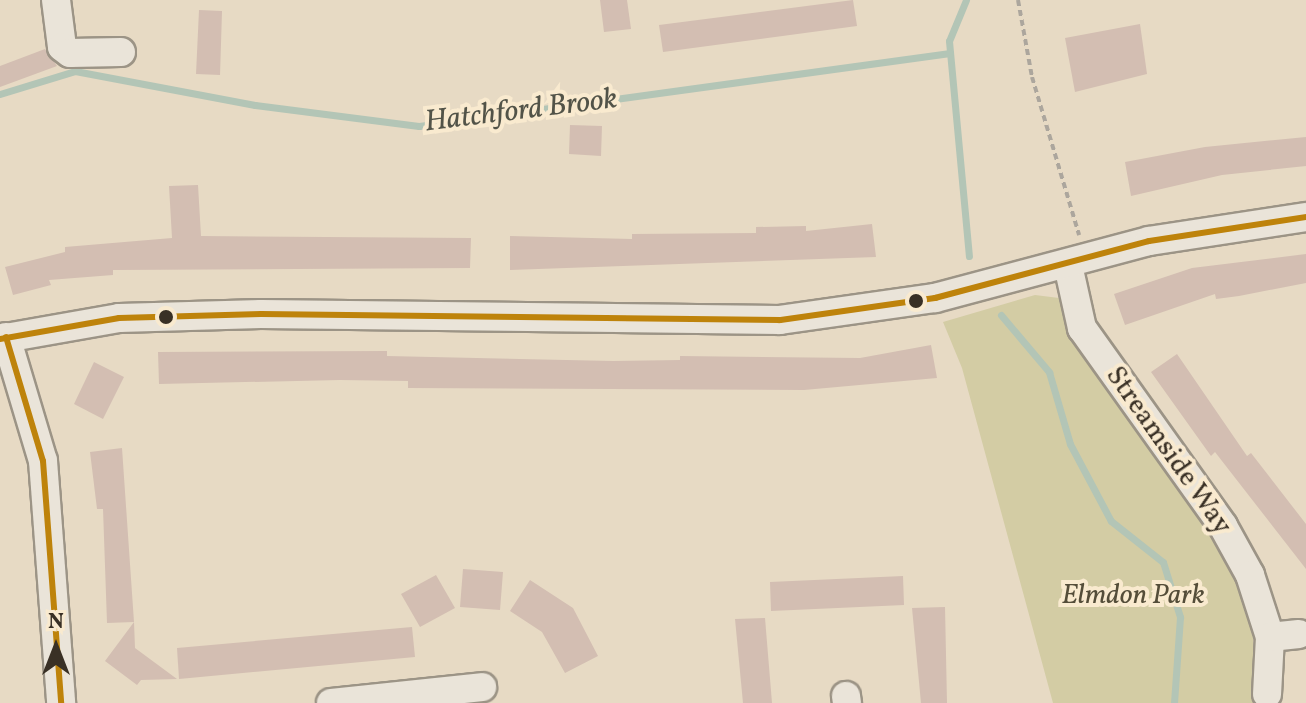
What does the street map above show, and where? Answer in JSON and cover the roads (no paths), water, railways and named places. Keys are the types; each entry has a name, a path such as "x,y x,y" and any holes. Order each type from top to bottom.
{"street":[{"path":"56,0 62,47 70,53 121,52"},
{"path":"61,703 43,461 3,338 119,318 261,314 780,320 935,298 1149,241 1306,217"},
{"name":"Streamside Way","path":"1068,265 1082,328 1223,526 1250,575 1270,637 1267,694"},
{"path":"1270,637 1299,634"},
{"path":"331,703 482,687"}],"waterway":[{"name":"Hatchford Brook","path":"966,0 949,41 969,256"},
{"name":"Hatchford Brook","path":"0,94 75,71 255,105 419,126 950,53"},
{"name":"Hatchford Brook","path":"1001,315 1049,372 1070,444 1111,521 1163,562 1180,617 1174,703"}],"park label":[{"name":"Elmdon Park","path":"1133,596"}]}
